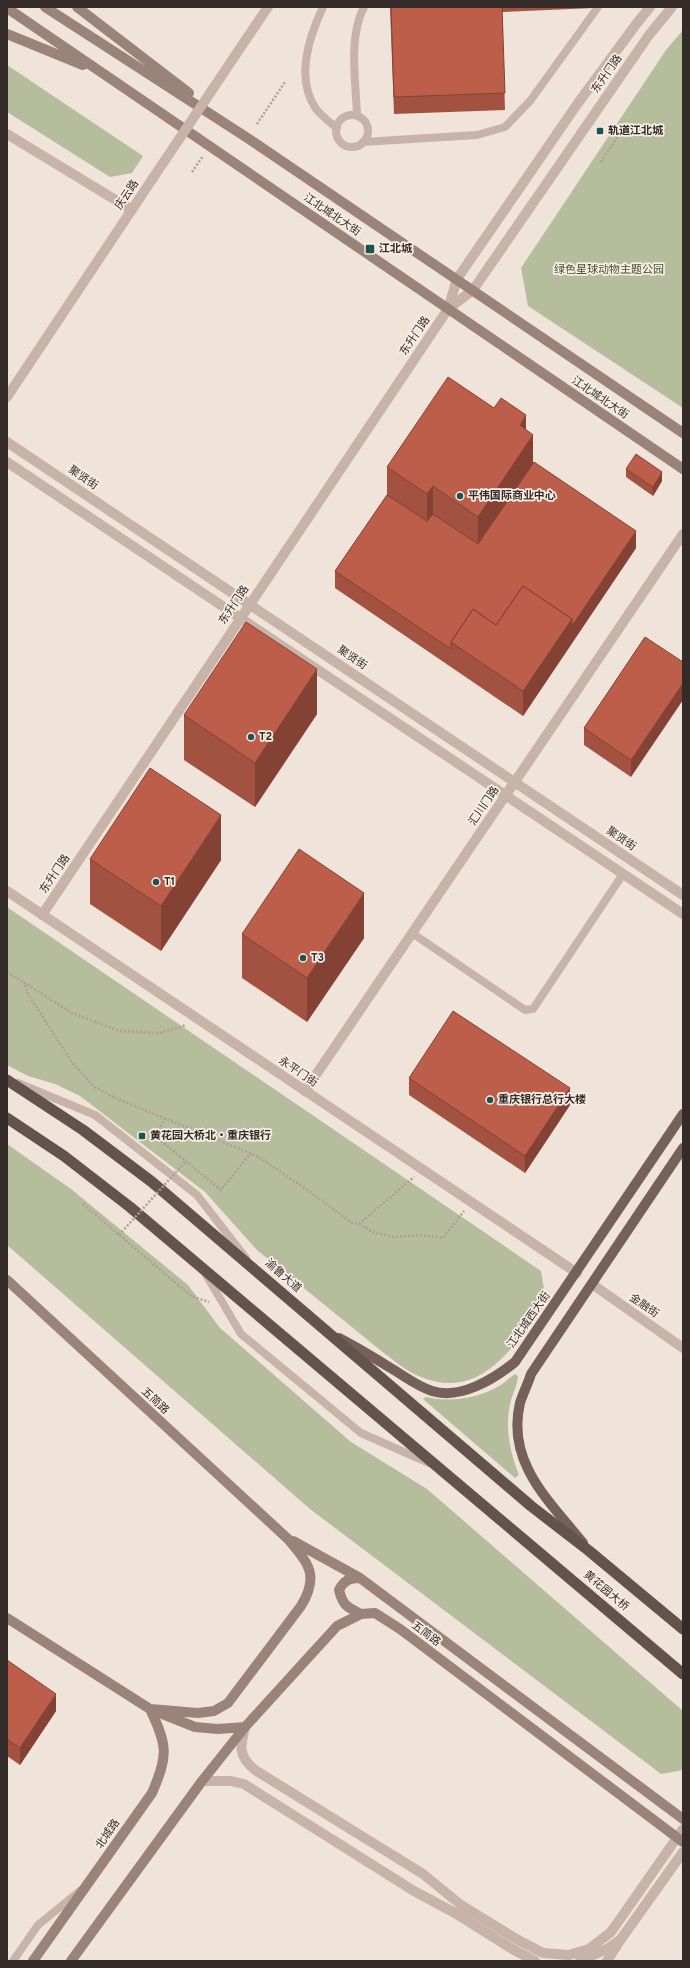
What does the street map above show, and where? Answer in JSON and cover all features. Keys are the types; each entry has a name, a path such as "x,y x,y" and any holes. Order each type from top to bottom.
{"highway":[{"name":"渝鲁大道","path":"7,1079 83,1130 146,1177 531,1506"},
{"path":"7,1118 64,1156 100,1184 202,1267 441,1468"},
{"name":"黄花园大桥","path":"441,1468 683,1674"},
{"name":"黄花园大桥","path":"531,1506 588,1550 683,1629"}],"main road":[{"name":"江北城北大街","path":"45,7 250,139 683,433"},
{"path":"76,7 250,139"},
{"name":"江北城北大街","path":"7,8 683,470"},
{"path":"7,34 101,73"},
{"name":"江北城西大街","path":"325,1330 391,1367 412,1382 433,1391 454,1392 479,1386 499,1376 515,1362 683,1114"},
{"path":"588,1550 526,1468 519,1448 517,1427 520,1403 531,1374 683,1148"},
{"name":"五简路","path":"7,1280 288,1539 307,1562 311,1574 308,1595 228,1703 214,1711 198,1713 150,1709"},
{"name":"五简路","path":"288,1539 360,1578 683,1819"},
{"path":"360,1578 350,1578 342,1584 339,1590 342,1602 349,1608 361,1614"},
{"name":"五简路","path":"361,1614 375,1613 400,1629 681,1837"},
{"path":"71,1961 202,1781 245,1727 337,1626 361,1614"},
{"name":"五简路","path":"7,1618 150,1709 195,1727 218,1729 245,1727"},
{"name":"北城路","path":"33,1961 152,1793 160,1774 165,1756 161,1731 150,1709"}],"street":[{"name":"庆云路","path":"7,397 268,7"},
{"name":"东升门路","path":"42,915 448,308 457,279 578,103 637,22 650,7"},
{"name":"东升门路","path":"448,308 473,290 649,35 672,7"},
{"path":"7,134 132,210"},
{"name":"聚贤街","path":"7,442 250,603 683,895"},
{"path":"7,462 683,914"},
{"name":"汇川门路","path":"305,1091 683,534"},
{"name":"永平门街","path":"7,891 576,1273"},
{"name":"金融街","path":"592,1284 683,1348"},
{"path":"245,1727 241,1742 241,1754 247,1764 423,1874 462,1905 518,1940 543,1953 569,1955 589,1949 611,1932 681,1837"},
{"path":"202,1781 231,1781 244,1784 414,1891 455,1913 514,1950 535,1961"},
{"path":"607,1961 683,1852"},
{"path":"580,1961 607,1949 621,1939"},
{"path":"514,1950 526,1961"}],"lane":[{"path":"323,7 315,24 308,49 306,72 308,91 316,108 337,128"},
{"path":"357,116 355,33 358,18 364,7"},
{"path":"363,142 368,133 366,123 357,116 347,116 342,119 337,128 338,138 345,145 355,146 363,142 477,135 504,127 530,101 598,7"},
{"path":"412,933 525,1010 533,1009 623,874"},
{"path":"7,1079 95,1115 197,1195 256,1271"},
{"path":"202,1267 224,1308 241,1334 361,1433 441,1468"},
{"path":"13,1961 38,1925 87,1884"}],"path":[{"path":"257,124 285,82"},
{"path":"601,162 621,132 611,125"},
{"path":"192,172 210,146"},
{"path":"7,972 72,1013 119,1031 160,1033 200,1021"},
{"path":"26,985 28,994 71,1061 93,1086 115,1098 251,1153 306,1188 352,1224 359,1224 373,1232 392,1237 421,1235 443,1238 471,1202"},
{"path":"164,1118 155,1136 221,1190 251,1153"},
{"path":"119,1235 186,1161"},
{"path":"359,1224 423,1170"},
{"path":"83,1204 191,1296 224,1308"}],"green space":[{"name":"绿色星球动物主题公园","path":"683,30 683,408 528,306 521,268 666,50"},
{"path":"7,65 143,156 132,173 110,177 7,112"},
{"path":"7,907 541,1271 546,1302 509,1351 495,1365 480,1375 462,1382 443,1383 421,1377 402,1367 257,1250 205,1192 80,1096 55,1084 28,1076 7,1065"},
{"path":"7,1144 71,1189 188,1285 220,1328 351,1442 427,1489 683,1711 683,1770 661,1774 310,1509 7,1245"},
{"path":"516,1374 518,1377 510,1404 508,1422 509,1440 519,1475 515,1478 423,1399 426,1397 435,1399 455,1399 474,1396 501,1385"}],"building":[{"path":"391,7 502,7 505,93 394,97"},
{"path":"448,377 494,408 501,398 526,415 520,425 533,435 478,517 433,486 427,494 387,467"},
{"path":"636,454 662,472 653,487 626,469"},
{"path":"534,462 636,531 572,626 572,619 523,586 496,625 473,609 451,642 451,649 335,571 387,495 427,521 433,514 478,544"},
{"path":"523,586 572,619 523,691 451,642 473,609 496,625"},
{"path":"246,622 317,669 255,763 184,715"},
{"path":"645,637 683,662 683,683 631,760 584,728"},
{"path":"150,768 221,815 161,906 90,859"},
{"path":"299,849 364,893 307,978 242,934"},
{"name":"重庆银行总行大楼","path":"453,1011 570,1088 525,1156 409,1078"},
{"path":"7,1660 56,1694 20,1748 7,1739"}],"place":[{"name":"轨道江北城","path":"600,131"},
{"name":"江北城","path":"370,249"},
{"name":"平伟国际商业中心","path":"460,496"},
{"name":"T2","path":"251,737"},
{"name":"T1","path":"156,882"},
{"name":"T3","path":"303,958"},
{"name":"重庆银行总行大楼","path":"490,1100"},
{"name":"黄花园大桥北‧重庆银行","path":"142,1136"}]}
